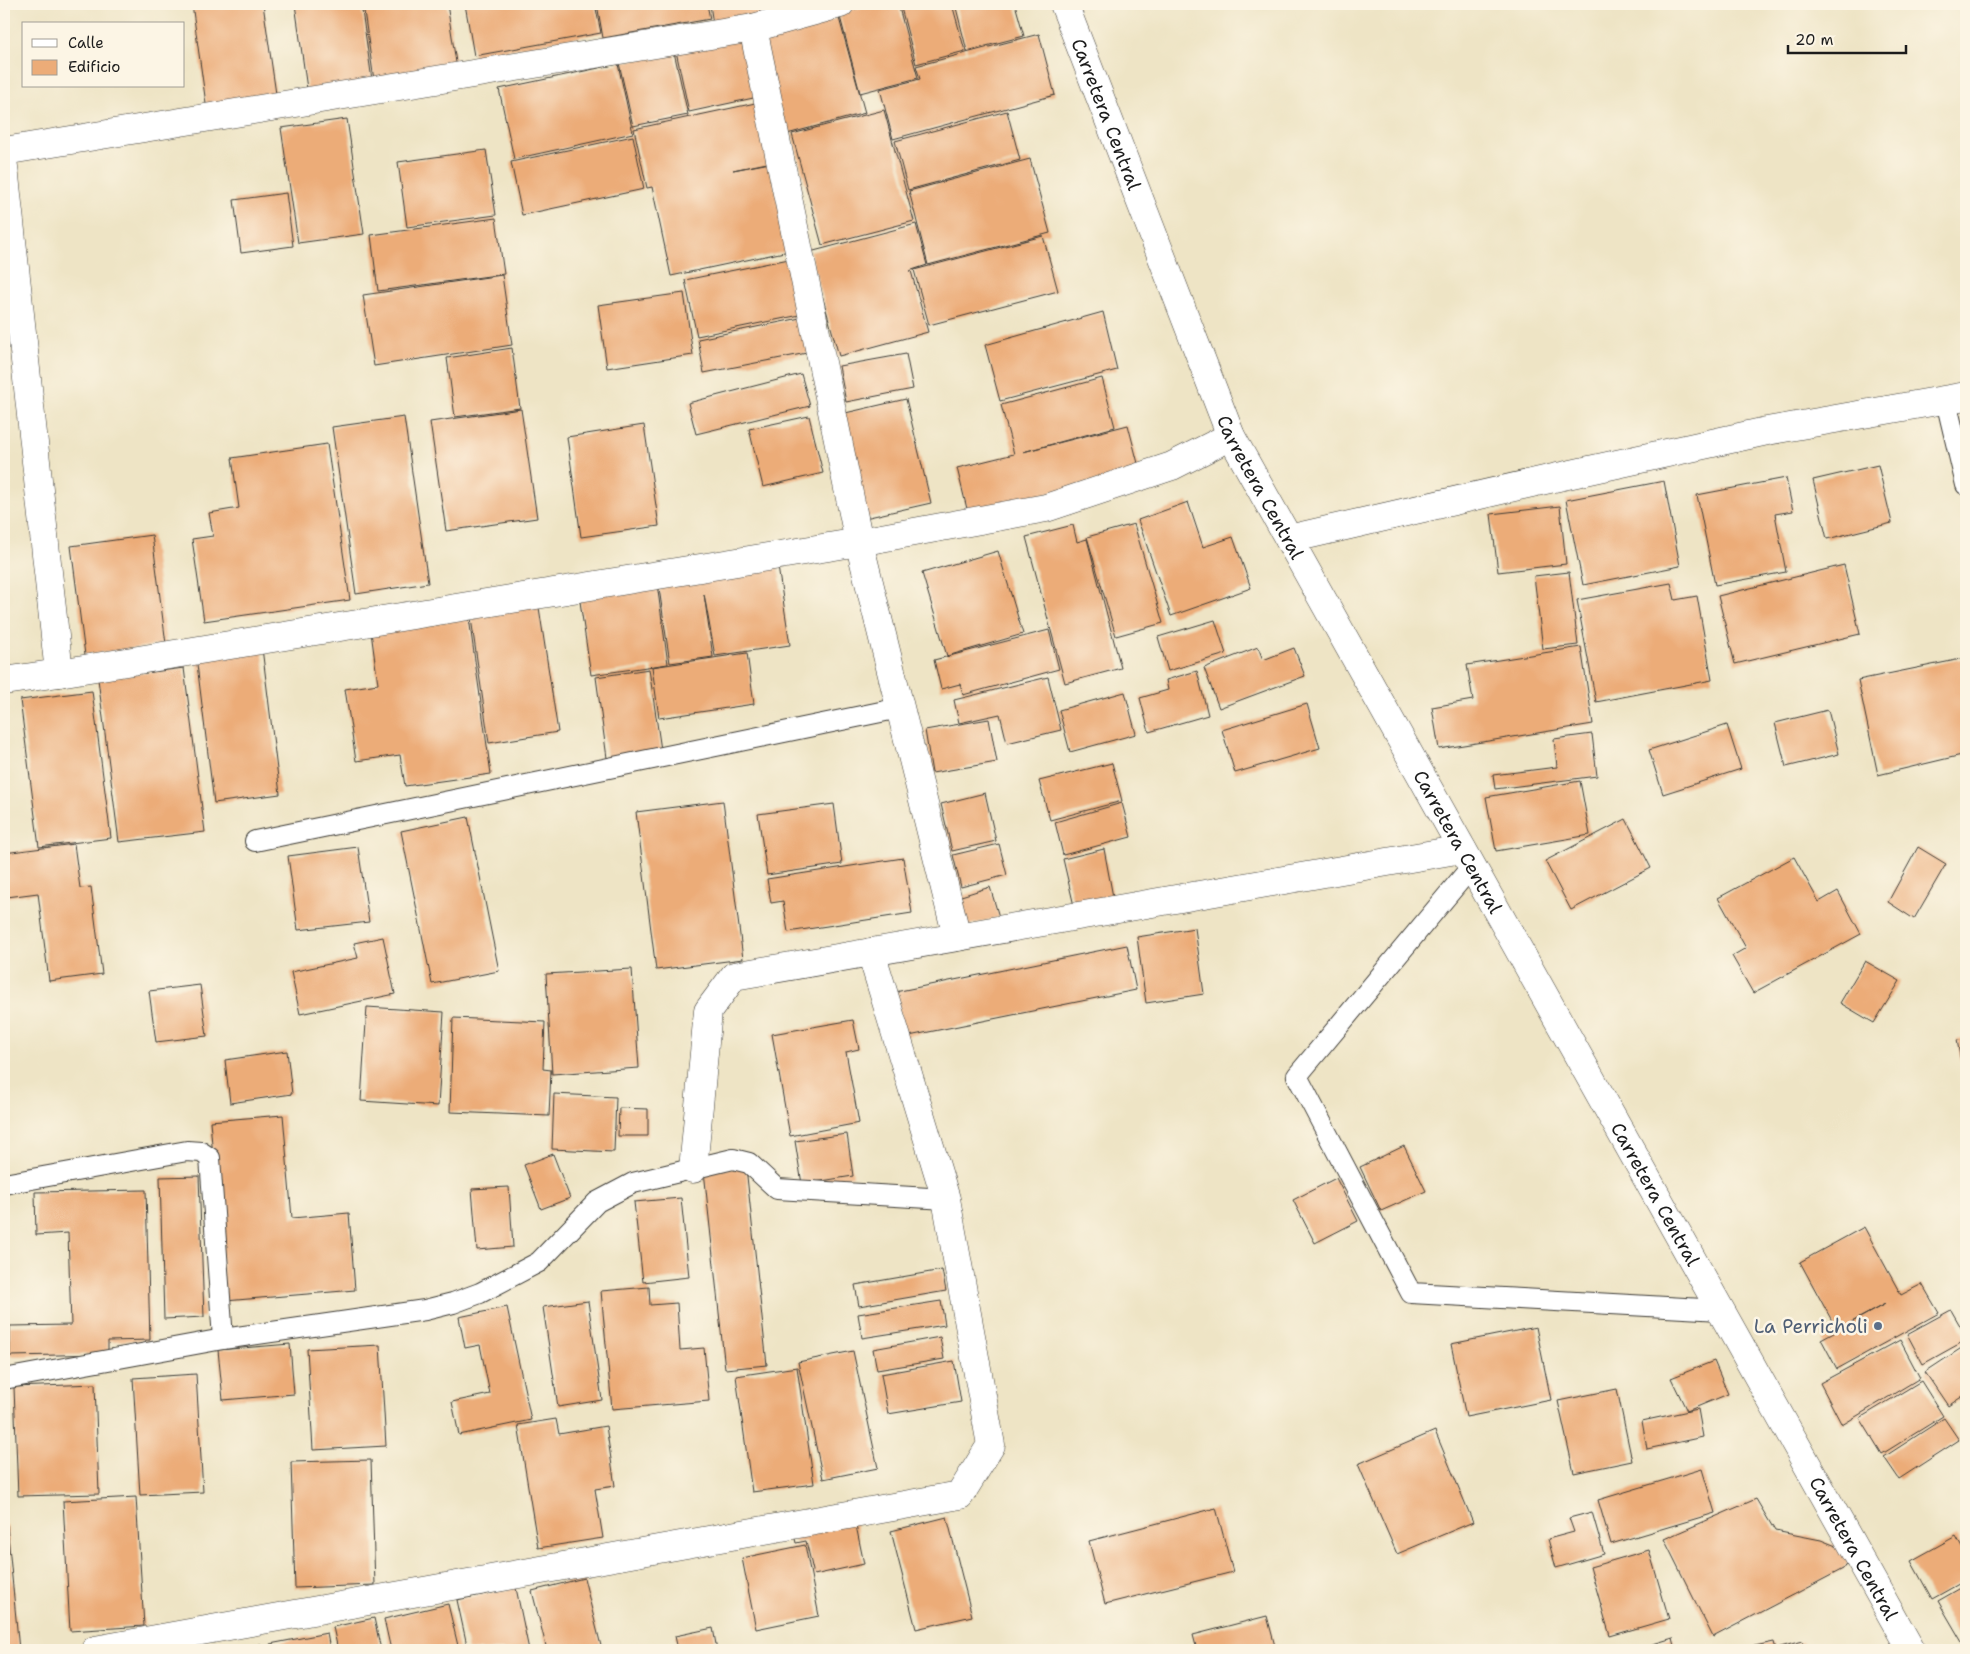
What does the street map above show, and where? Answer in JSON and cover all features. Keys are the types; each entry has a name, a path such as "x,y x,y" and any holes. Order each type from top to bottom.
{"main road":[{"path":"4,151 753,28 840,4"},
{"name":"Carretera Central","path":"1064,4 1232,436 1911,1650"},
{"path":"753,28 858,542 957,937"},
{"path":"4,167 59,673"},
{"path":"1289,539 1558,476 1767,430 1956,398"},
{"path":"4,681 858,542 1046,508 1172,466 1232,436"},
{"path":"693,1169 708,1011 734,976 957,937 1467,857"},
{"path":"95,1650 960,1495 991,1445 946,1199 871,952"}],"lane":[{"path":"1956,398 1966,485"},
{"path":"255,841 900,708"},
{"path":"1467,857 1297,1076 1411,1294 1721,1310"},
{"path":"4,1184 187,1151 201,1152 210,1158 223,1339"},
{"path":"4,1379 223,1339 425,1310 453,1303 480,1294 539,1262 598,1202 634,1183 733,1160 749,1163 777,1189 946,1199"}],"building":[{"path":"192,4 263,4 277,101 207,111"},
{"path":"295,4 361,4 374,94 309,103"},
{"path":"363,4 447,4 459,82 376,94"},
{"path":"465,4 595,4 601,33 474,56"},
{"path":"597,4 707,4 710,19 603,38"},
{"path":"710,4 759,4 761,18 713,25"},
{"path":"875,4 898,4 918,78 860,93 839,13"},
{"path":"900,4 952,4 965,51 916,64"},
{"path":"955,4 1015,4 1024,36 967,51"},
{"path":"839,18 865,113 787,134 761,38"},
{"path":"1039,34 1055,95 893,139 880,89 920,79 916,66"},
{"path":"745,36 758,97 689,112 676,51"},
{"path":"674,52 688,115 633,126 619,63"},
{"path":"618,64 633,133 514,159 499,89"},
{"path":"760,102 772,162 733,170 770,163 789,251 671,276 652,187 647,188 634,129"},
{"path":"884,110 914,221 822,245 792,134"},
{"path":"1007,111 1020,160 908,190 895,141"},
{"path":"347,119 364,234 298,243 281,128"},
{"path":"633,136 644,189 522,215 511,162"},
{"path":"486,150 496,215 407,227 398,162"},
{"path":"1030,159 1050,233 928,265 909,191"},
{"path":"286,193 293,246 241,253 234,200"},
{"path":"496,218 504,274 378,291 371,235"},
{"path":"916,224 927,265 909,271 911,271 928,332 839,356 810,252"},
{"path":"1043,236 1058,291 929,325 914,270"},
{"path":"794,258 805,314 697,336 685,280"},
{"path":"502,275 512,345 374,366 363,295"},
{"path":"684,293 693,355 607,368 598,305"},
{"path":"1103,312 1117,370 1000,401 985,345"},
{"path":"805,317 812,352 704,373 698,339"},
{"path":"512,348 520,408 455,417 447,358"},
{"path":"906,354 913,389 846,402 839,366"},
{"path":"801,374 810,406 696,434 688,403"},
{"path":"1102,378 1115,427 1023,452 1128,425 1140,471 968,513 957,468 1014,454 1001,405"},
{"path":"906,399 931,503 865,518 841,414"},
{"path":"521,409 537,518 446,531 430,422"},
{"path":"809,416 823,473 763,487 749,429"},
{"path":"404,417 428,583 356,594 332,427"},
{"path":"644,425 659,526 581,537 567,437"},
{"path":"327,444 350,600 204,621 192,539 213,536 209,513 239,508 232,458"},
{"path":"1878,465 1892,523 1827,539 1813,480"},
{"path":"1786,478 1793,511 1775,514 1786,572 1715,585 1697,495"},
{"path":"1664,481 1680,566 1583,585 1566,500"},
{"path":"1188,502 1203,547 1233,537 1251,588 1171,616 1138,520"},
{"path":"1560,506 1566,564 1498,572 1491,514"},
{"path":"1134,524 1163,623 1116,636 1087,537"},
{"path":"1073,525 1077,542 1087,539 1121,668 1065,683 1026,537"},
{"path":"152,535 166,644 85,655 71,546"},
{"path":"998,551 1023,634 947,656 922,573"},
{"path":"777,560 790,645 715,656 704,594 713,657 670,663 658,581"},
{"path":"1844,565 1860,634 1735,664 1718,596"},
{"path":"1569,572 1578,645 1543,649 1534,576"},
{"path":"1671,583 1675,600 1697,596 1712,680 1596,702 1577,600"},
{"path":"657,584 668,664 591,675 579,595"},
{"path":"538,601 558,732 489,743 470,611"},
{"path":"469,618 491,774 405,786 400,755 356,761 345,689 378,684 371,632"},
{"path":"1215,620 1226,654 1168,671 1158,637"},
{"path":"1049,630 1059,669 963,695 960,684 941,689 934,660"},
{"path":"1258,647 1263,660 1294,648 1305,676 1219,708 1204,668"},
{"path":"1581,647 1593,724 1439,749 1432,707 1473,700 1467,665"},
{"path":"262,648 280,794 214,803 196,656"},
{"path":"747,653 754,704 659,718 652,667"},
{"path":"1966,658 1966,754 1878,775 1858,680"},
{"path":"184,668 205,832 119,842 98,679"},
{"path":"649,669 661,750 607,758 596,677"},
{"path":"1197,671 1208,715 1149,732 1140,698 1168,690 1166,680"},
{"path":"1048,677 1061,730 1007,743 1000,714 959,723 954,700"},
{"path":"92,691 111,838 39,847 20,700"},
{"path":"1125,692 1136,734 1070,752 1059,710"},
{"path":"1307,704 1320,748 1235,773 1222,730"},
{"path":"1828,710 1839,754 1786,767 1775,723"},
{"path":"989,719 997,762 932,773 925,730"},
{"path":"1727,725 1741,769 1663,794 1649,750"},
{"path":"1592,734 1597,776 1495,789 1493,775 1557,767 1554,739"},
{"path":"4,753 7,770 4,771"},
{"path":"1112,763 1122,801 1050,820 1039,781"},
{"path":"1580,781 1590,835 1496,851 1486,797"},
{"path":"985,793 996,841 952,851 941,804"},
{"path":"723,801 743,959 656,970 636,812"},
{"path":"1122,803 1131,837 1063,855 1055,822"},
{"path":"834,804 842,864 767,875 758,814"},
{"path":"468,817 499,971 432,984 401,831"},
{"path":"1626,819 1651,868 1571,910 1545,861"},
{"path":"74,844 80,888 91,887 102,974 49,981 38,893 7,897 4,876 4,853"},
{"path":"999,844 1007,875 961,887 953,855"},
{"path":"358,847 369,922 298,930 288,856"},
{"path":"1918,847 1946,864 1914,919 1888,902"},
{"path":"1104,849 1113,897 1074,906 1063,859"},
{"path":"1794,857 1819,902 1838,891 1861,934 1753,993 1732,956 1746,948 1718,898"},
{"path":"903,858 912,913 788,932 783,901 771,903 767,879"},
{"path":"990,887 999,917 966,926 958,897"},
{"path":"1195,928 1204,994 1146,1003 1137,937"},
{"path":"383,937 395,994 300,1014 291,972 358,958 354,943"},
{"path":"1127,945 1136,990 904,1037 895,992"},
{"path":"1865,961 1900,981 1874,1023 1840,1003"},
{"path":"632,969 639,1068 552,1074 546,974"},
{"path":"200,985 207,1036 156,1042 149,991"},
{"path":"367,1007 444,1012 438,1106 361,1101"},
{"path":"453,1018 545,1022 543,1069 551,1070 549,1116 450,1112"},
{"path":"853,1020 859,1049 846,1052 859,1123 790,1136 772,1034"},
{"path":"1966,1039 1966,1083 1965,1083 1957,1040"},
{"path":"287,1051 292,1094 230,1103 225,1060"},
{"path":"554,1094 616,1097 614,1152 552,1149"},
{"path":"619,1108 648,1109 648,1136 618,1136"},
{"path":"283,1115 292,1218 349,1213 355,1290 225,1301 210,1121"},
{"path":"847,1134 853,1176 802,1184 795,1141"},
{"path":"1404,1146 1426,1191 1381,1211 1360,1167"},
{"path":"553,1154 570,1198 541,1209 524,1165"},
{"path":"746,1167 767,1365 725,1369 704,1171"},
{"path":"199,1176 204,1317 164,1319 160,1177"},
{"path":"1336,1178 1358,1221 1315,1243 1293,1200"},
{"path":"509,1187 513,1247 477,1250 472,1189"},
{"path":"146,1190 150,1340 108,1341 108,1354 10,1356 10,1326 71,1325 68,1233 36,1235 35,1192"},
{"path":"681,1198 689,1277 643,1282 634,1202"},
{"path":"1864,1227 1901,1295 1922,1284 1939,1313 1837,1369 1821,1339 1885,1304 1837,1330 1800,1262"},
{"path":"942,1270 946,1291 859,1306 855,1285"},
{"path":"649,1287 650,1305 677,1303 680,1350 704,1348 709,1401 612,1409 601,1291"},
{"path":"588,1301 602,1400 558,1407 543,1307"},
{"path":"941,1301 945,1325 862,1338 858,1314"},
{"path":"507,1307 531,1420 459,1435 452,1402 490,1394 480,1345 465,1348 459,1317"},
{"path":"1951,1310 1966,1336 1966,1340 1923,1364 1907,1334"},
{"path":"1536,1327 1551,1400 1466,1417 1451,1344"},
{"path":"940,1337 944,1359 877,1370 873,1349"},
{"path":"1900,1340 1920,1378 1842,1425 1820,1383"},
{"path":"290,1344 294,1394 223,1400 218,1350"},
{"path":"380,1345 386,1446 313,1450 307,1349"},
{"path":"1966,1345 1966,1394 1948,1406 1925,1372"},
{"path":"853,1351 878,1468 823,1479 798,1362"},
{"path":"954,1361 961,1402 888,1414 881,1374"},
{"path":"1714,1361 1728,1394 1687,1411 1671,1378"},
{"path":"797,1367 814,1484 752,1492 736,1376"},
{"path":"196,1374 203,1492 140,1495 133,1378"},
{"path":"1921,1381 1943,1416 1882,1454 1860,1418"},
{"path":"95,1384 99,1494 18,1496 14,1387"},
{"path":"1617,1389 1632,1461 1574,1473 1558,1401"},
{"path":"1698,1409 1703,1437 1647,1449 1642,1421"},
{"path":"1944,1418 1959,1440 1899,1479 1884,1457"},
{"path":"556,1419 559,1434 606,1426 615,1486 595,1489 603,1538 538,1548 518,1425"},
{"path":"1435,1431 1473,1522 1397,1554 1358,1464"},
{"path":"371,1460 375,1585 295,1588 291,1462"},
{"path":"1702,1469 1715,1513 1611,1544 1598,1500"},
{"path":"136,1497 144,1626 70,1631 63,1501"},
{"path":"1756,1499 1775,1531 1821,1540 1846,1550 1851,1558 1843,1569 1713,1637 1664,1539"},
{"path":"1216,1508 1233,1572 1105,1604 1089,1541"},
{"path":"1592,1512 1604,1554 1556,1568 1548,1539 1574,1532 1569,1518"},
{"path":"854,1516 864,1564 814,1575 806,1541 796,1543 793,1530"},
{"path":"947,1517 972,1616 916,1629 891,1531"},
{"path":"4,1525 7,1525 19,1650 4,1650"},
{"path":"1956,1536 1966,1554 1966,1580 1932,1599 1911,1561"},
{"path":"805,1545 819,1616 756,1629 742,1558"},
{"path":"1649,1550 1669,1619 1610,1636 1590,1567"},
{"path":"584,1578 602,1650 547,1650 532,1591"},
{"path":"1966,1585 1966,1649 1938,1601"},
{"path":"516,1588 529,1650 468,1650 457,1600"},
{"path":"448,1604 459,1650 391,1650 384,1619"},
{"path":"1267,1616 1276,1650 1197,1650 1193,1635"},
{"path":"374,1618 381,1650 338,1650 333,1627"},
{"path":"713,1628 717,1650 678,1650 675,1636"},
{"path":"327,1633 330,1650 271,1650 270,1644"},
{"path":"1673,1638 1676,1650 1633,1650"},
{"path":"1802,1641 1805,1650 1778,1650 1777,1648"},
{"path":"1774,1642 1776,1650 1740,1649"},
{"path":"261,1644 262,1650 226,1650 226,1649"}],"place":[{"name":"La Perricholi","path":"1878,1326"}]}
